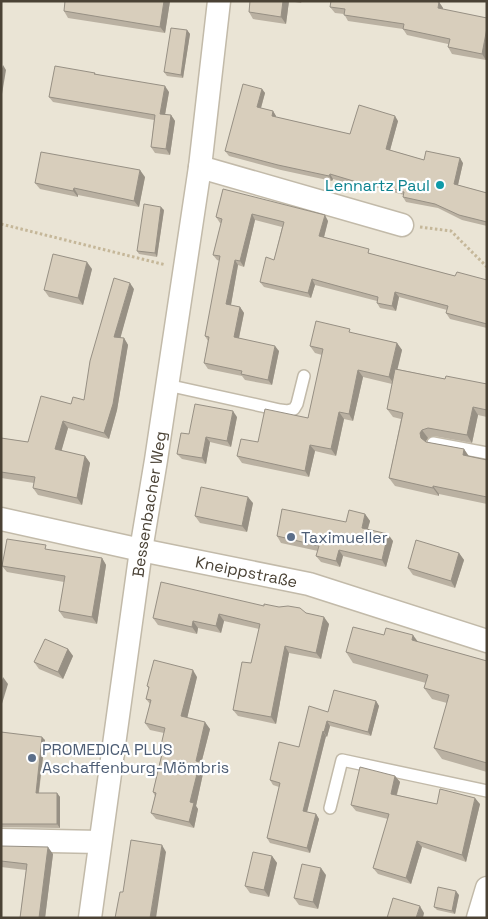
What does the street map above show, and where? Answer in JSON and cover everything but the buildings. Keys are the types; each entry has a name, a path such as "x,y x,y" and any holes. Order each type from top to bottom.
{"street":[{"name":"Bessenbacher Weg","path":"90,918 141,550 200,167 219,1"},
{"path":"200,167 402,224"},
{"name":"Kneippstraße","path":"1,518 141,550 309,584 487,641"},
{"path":"1,840 100,842"},
{"path":"478,918 487,888"}],"lane":[{"path":"167,385 280,410 288,410 294,409 297,404 304,376"},
{"path":"433,443 487,453"},
{"path":"330,808 342,760 487,791"}],"path":[{"path":"1,224 184,270"},
{"path":"402,224 451,231 487,266"}],"shaded area":[{"path":"1,1 487,1 487,918 1,918"}],"place":[{"name":"Lennartz Paul","path":"440,185"},
{"name":"Taximueller","path":"291,537"},
{"name":"PROMEDICA PLUS Aschaffenburg-Mömbris","path":"32,758"}]}
